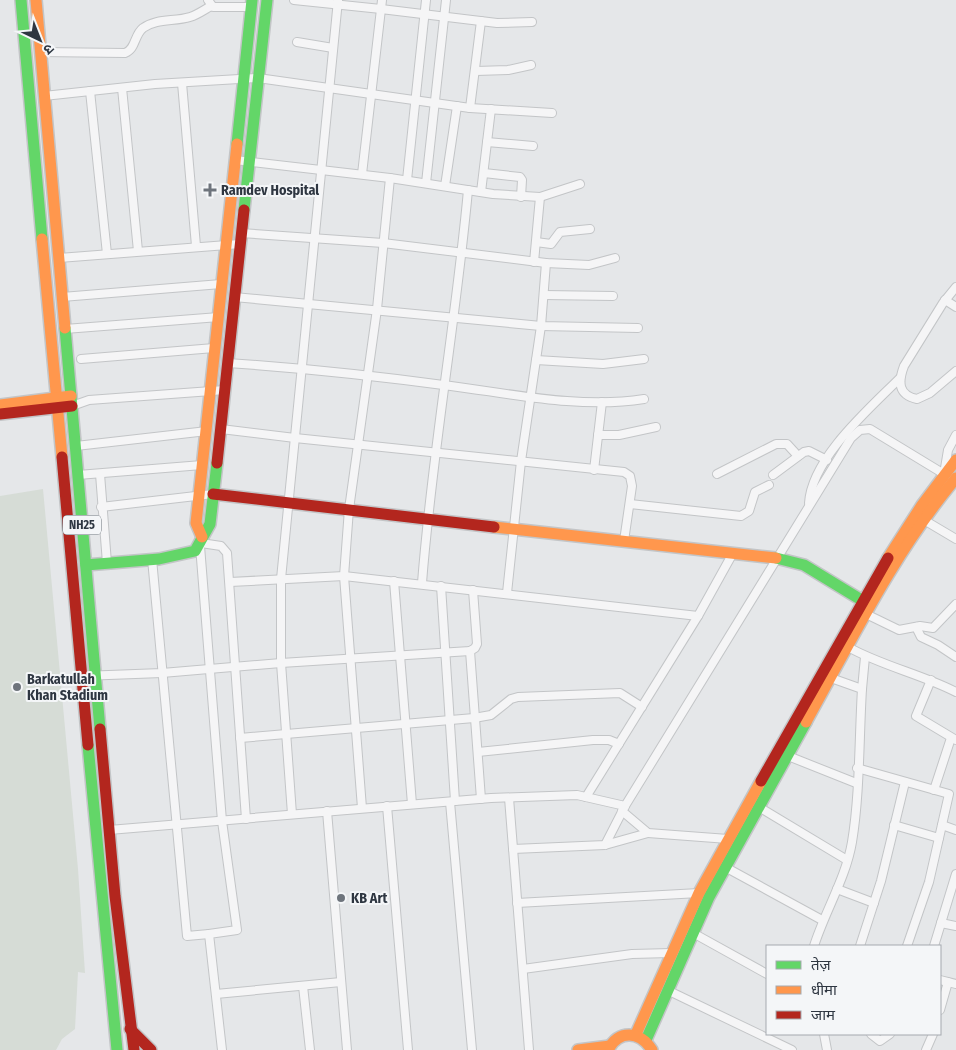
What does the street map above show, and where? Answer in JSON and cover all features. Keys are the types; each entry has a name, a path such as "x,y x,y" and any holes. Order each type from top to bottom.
{"main road":[{"name":"NH25","path":"22,0 115,1047"},
{"name":"NH25","path":"36,0 109,830 130,1029 134,1050"},
{"path":"86,565 152,559 189,553 201,542 210,524 222,429 234,297 267,0"},
{"path":"201,542 196,523 252,4"},
{"path":"0,414 72,401"},
{"path":"0,405 58,403"},
{"path":"649,1044 671,953 698,893 876,577 944,474 956,460"},
{"path":"649,1044 667,990 725,867 866,614 924,520 956,478"},
{"path":"213,494 427,520 777,558 804,566 863,601"},
{"path":"130,1029 151,1050"},
{"path":"578,1050 609,1048 621,1035 649,1044"}],"street":[{"path":"294,0 337,2 444,18 532,22"},
{"path":"362,174 382,0"},
{"path":"407,180 426,0"},
{"path":"426,183 446,0"},
{"path":"292,814 281,662 281,579 337,2"},
{"path":"40,52 125,53 131,50 140,32 146,27 163,20 191,17 209,3 252,4"},
{"path":"470,108 481,21"},
{"path":"297,42 333,48"},
{"path":"476,71 508,70 531,65"},
{"path":"44,96 258,78 470,108 552,113"},
{"path":"182,83 196,246"},
{"path":"122,88 138,251"},
{"path":"90,91 107,254"},
{"path":"445,186 457,106"},
{"path":"482,192 491,109"},
{"path":"487,142 533,146"},
{"path":"236,160 362,174 521,197 540,197 580,184"},
{"path":"484,173 520,177 522,180 521,197"},
{"path":"362,808 344,576 349,510 377,309 390,178"},
{"path":"422,584 427,520 455,318 468,190"},
{"path":"534,262 540,197"},
{"path":"536,242 551,244 560,232 590,229"},
{"path":"59,258 225,245 241,239 313,240 383,244 546,263 589,265 615,258"},
{"path":"507,593 521,461 541,326 546,263"},
{"path":"62,297 221,284"},
{"path":"956,287 945,300 904,366 900,378 900,387 904,393 917,399 930,393 956,371"},
{"path":"544,295 613,296"},
{"path":"234,297 377,309 541,326 638,328"},
{"path":"945,300 956,307"},
{"path":"65,329 219,317"},
{"path":"81,359 214,348"},
{"path":"536,360 602,364 644,359"},
{"path":"228,363 300,368 530,397 602,402 644,399"},
{"path":"808,507 811,489 827,460 848,431 900,378"},
{"path":"72,401 225,390"},
{"path":"594,470 602,402"},
{"path":"598,435 619,435 656,427"},
{"path":"605,845 623,809 851,438 866,428 878,432 944,474 948,450 956,435"},
{"path":"222,429 624,472 630,476 632,486 624,540"},
{"path":"76,446 207,431"},
{"path":"717,474 776,444 787,444 798,456"},
{"path":"773,475 798,456 809,451 827,460"},
{"path":"78,475 202,465"},
{"path":"100,474 107,563"},
{"path":"630,504 742,516 749,511 753,494 769,485"},
{"path":"102,507 213,494"},
{"path":"924,520 956,539"},
{"path":"152,559 175,825 187,936 237,930 222,821 201,542 221,546 227,553 246,819"},
{"path":"586,797 698,616 733,553"},
{"path":"230,582 344,576 698,616"},
{"path":"394,581 402,656 412,804"},
{"path":"440,586 446,652 453,801 472,1050"},
{"path":"82,676 162,673 234,668 281,662 350,660 470,651 476,648 477,644 473,590"},
{"path":"866,614 899,630 916,627 937,627 956,604"},
{"path":"916,627 921,637 956,657"},
{"path":"848,647 865,657 931,680 956,692"},
{"path":"470,651 481,799"},
{"path":"814,945 822,920 837,889 852,842 865,657"},
{"path":"831,678 862,689"},
{"path":"931,680 916,716 953,739 934,790"},
{"path":"240,738 474,718 491,715 512,699 518,697 620,693 642,707"},
{"path":"478,752 593,740 610,740 619,744"},
{"path":"788,756 856,783"},
{"path":"857,768 949,794 928,882 907,945"},
{"path":"860,945 874,902 905,782"},
{"path":"109,830 453,801 576,796 586,797 623,809 648,833"},
{"path":"509,798 529,1050"},
{"path":"387,806 408,1050"},
{"path":"759,807 847,860"},
{"path":"327,811 347,1050"},
{"path":"942,825 956,830"},
{"path":"894,826 939,838"},
{"path":"513,849 605,845 648,833 728,839"},
{"path":"725,867 822,920"},
{"path":"934,945 955,880"},
{"path":"837,889 874,902"},
{"path":"517,903 698,893"},
{"path":"941,923 956,926"},
{"path":"693,933 766,973"},
{"path":"209,934 222,1050"},
{"path":"523,969 632,954 671,953"},
{"path":"216,994 342,982"},
{"path":"941,1008 952,983"},
{"path":"303,986 310,1050"},
{"path":"667,990 792,1050"},
{"path":"824,1035 828,1050"},
{"path":"872,1035 880,1041 889,1035"},
{"path":"926,1050 933,1035"}],"shaded area":[{"path":"43,489 78,869 85,973 78,972 75,1029 62,1039 56,1050 0,1050 0,496"}],"traffic: fast":[{"path":"21,0 42,239"},
{"path":"237,144 252,0"},
{"path":"244,210 267,0"},
{"path":"65,328 100,729"},
{"path":"86,565 159,559 195,551 210,524 217,463"},
{"path":"776,558 804,565 863,601"},
{"path":"646,1040 709,897 806,722"},
{"path":"88,745 117,1050"}],"traffic: slow":[{"path":"36,0 65,328"},
{"path":"202,537 196,523 237,144"},
{"path":"42,239 62,457"},
{"path":"0,405 71,396"},
{"path":"888,558 922,505 956,460"},
{"path":"806,722 894,565 913,535 956,478"},
{"path":"494,527 776,558"},
{"path":"636,1034 699,893 761,781"},
{"path":"608,1050 618,1038 630,1035 642,1039 652,1050"},
{"path":"578,1050 610,1046"}],"traffic: jam":[{"path":"217,463 244,210"},
{"path":"0,414 72,406"},
{"path":"62,457 88,745"},
{"path":"213,494 494,527"},
{"path":"761,781 888,558"},
{"path":"100,729 115,896 134,1050"},
{"path":"130,1029 151,1050"}],"place":[{"name":"Ramdev Hospital","path":"210,190"},
{"name":"Barkatullah Khan Stadium","path":"17,687"},
{"name":"KB Art","path":"341,898"}]}
